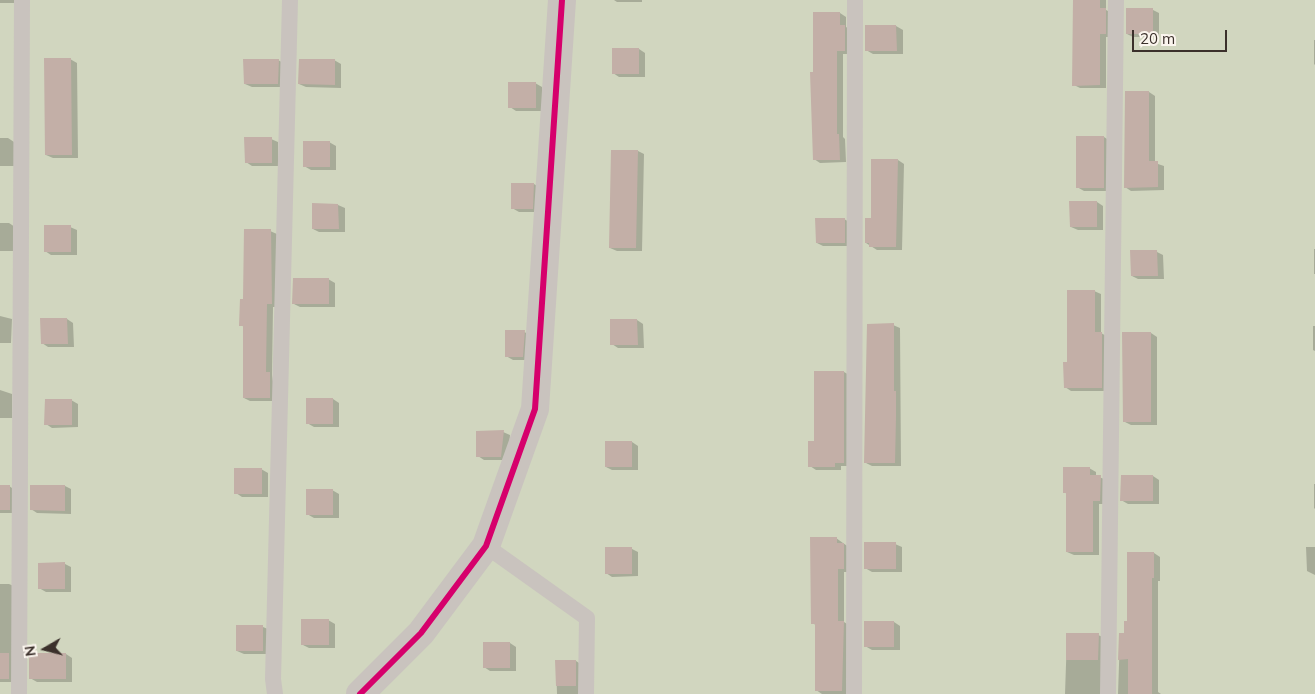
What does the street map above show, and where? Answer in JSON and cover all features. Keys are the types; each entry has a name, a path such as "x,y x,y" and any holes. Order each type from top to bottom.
{"street":[{"path":"360,694 421,633 486,546 535,409 562,0"}],"lane":[{"path":"19,694 22,0"},
{"path":"275,694 273,679 290,0"},
{"path":"854,694 855,0"},
{"path":"1108,694 1116,0"},
{"path":"486,546 587,618 586,694"}],"green space":[{"path":"0,0 1315,0 1315,694 0,694"}],"building":[{"path":"1073,0 1100,0 1100,8 1106,8 1106,34 1100,34 1100,85 1072,86"},
{"path":"1126,8 1153,8 1153,34 1126,34"},
{"path":"813,12 840,12 840,25 845,25 845,51 837,51 837,134 839,134 840,160 813,160 810,72 813,72"},
{"path":"865,25 896,25 897,51 865,51"},
{"path":"612,48 639,48 639,74 612,74"},
{"path":"44,58 71,58 72,155 45,155"},
{"path":"243,59 279,59 278,84 244,84"},
{"path":"299,59 335,59 335,85 298,84"},
{"path":"508,82 536,82 536,108 508,108"},
{"path":"1125,91 1149,91 1149,161 1158,161 1158,187 1124,188"},
{"path":"1076,136 1104,136 1104,188 1076,188"},
{"path":"244,137 272,137 272,163 245,163"},
{"path":"303,141 330,141 330,167 303,167"},
{"path":"611,150 638,150 636,248 609,248"},
{"path":"871,159 898,159 896,247 869,247 869,243 865,243 865,218 871,218"},
{"path":"511,183 534,183 533,209 511,209"},
{"path":"1069,201 1097,201 1097,227 1070,227"},
{"path":"312,203 338,204 339,229 312,229"},
{"path":"815,218 845,218 845,243 816,243"},
{"path":"44,225 71,225 71,252 44,252"},
{"path":"244,229 271,229 272,304 267,304 266,372 270,372 270,398 243,398 243,326 239,326 240,299 243,299"},
{"path":"1130,250 1157,250 1158,276 1131,276"},
{"path":"293,278 329,278 329,304 292,304"},
{"path":"1067,290 1095,290 1095,332 1102,332 1102,388 1064,388 1063,362 1067,362"},
{"path":"40,318 67,318 68,344 41,344"},
{"path":"610,319 637,319 638,345 610,345"},
{"path":"894,323 894,391 896,391 895,463 864,463 867,324"},
{"path":"505,330 525,330 523,357 505,357"},
{"path":"1122,332 1151,332 1151,422 1123,422"},
{"path":"814,371 844,371 844,463 835,463 835,467 808,467 808,441 814,441"},
{"path":"306,398 333,398 333,424 306,424"},
{"path":"45,399 72,399 72,425 44,425"},
{"path":"504,430 501,457 476,457 476,431"},
{"path":"605,441 632,441 632,467 605,467"},
{"path":"1063,467 1090,467 1090,475 1101,475 1100,501 1093,501 1093,552 1066,552 1066,493 1063,493"},
{"path":"234,468 262,468 262,494 234,494"},
{"path":"1121,475 1153,475 1153,501 1120,501"},
{"path":"0,485 10,485 10,510 0,510"},
{"path":"30,485 65,485 65,511 30,510"},
{"path":"306,489 333,489 333,515 306,515"},
{"path":"810,537 837,537 837,543 844,543 844,569 838,569 838,621 844,621 842,691 815,691 815,624 811,624"},
{"path":"864,542 896,542 896,569 864,569"},
{"path":"605,547 632,547 632,574 605,574"},
{"path":"1127,552 1154,552 1154,578 1152,578 1152,694 1128,694 1128,659 1118,660 1119,633 1124,633 1124,621 1127,621"},
{"path":"65,562 65,589 38,589 38,563"},
{"path":"301,619 329,619 329,645 301,645"},
{"path":"864,621 894,621 894,647 864,647"},
{"path":"236,625 263,625 263,651 236,651"},
{"path":"1066,633 1099,633 1098,660 1066,660"},
{"path":"483,642 510,642 510,668 483,668"},
{"path":"0,653 9,653 9,679 0,679"},
{"path":"29,653 66,653 66,679 29,679"},
{"path":"555,660 576,660 576,686 556,686"}],"cycle path":[{"path":"360,694 421,633 486,546 535,409 562,0"}]}
